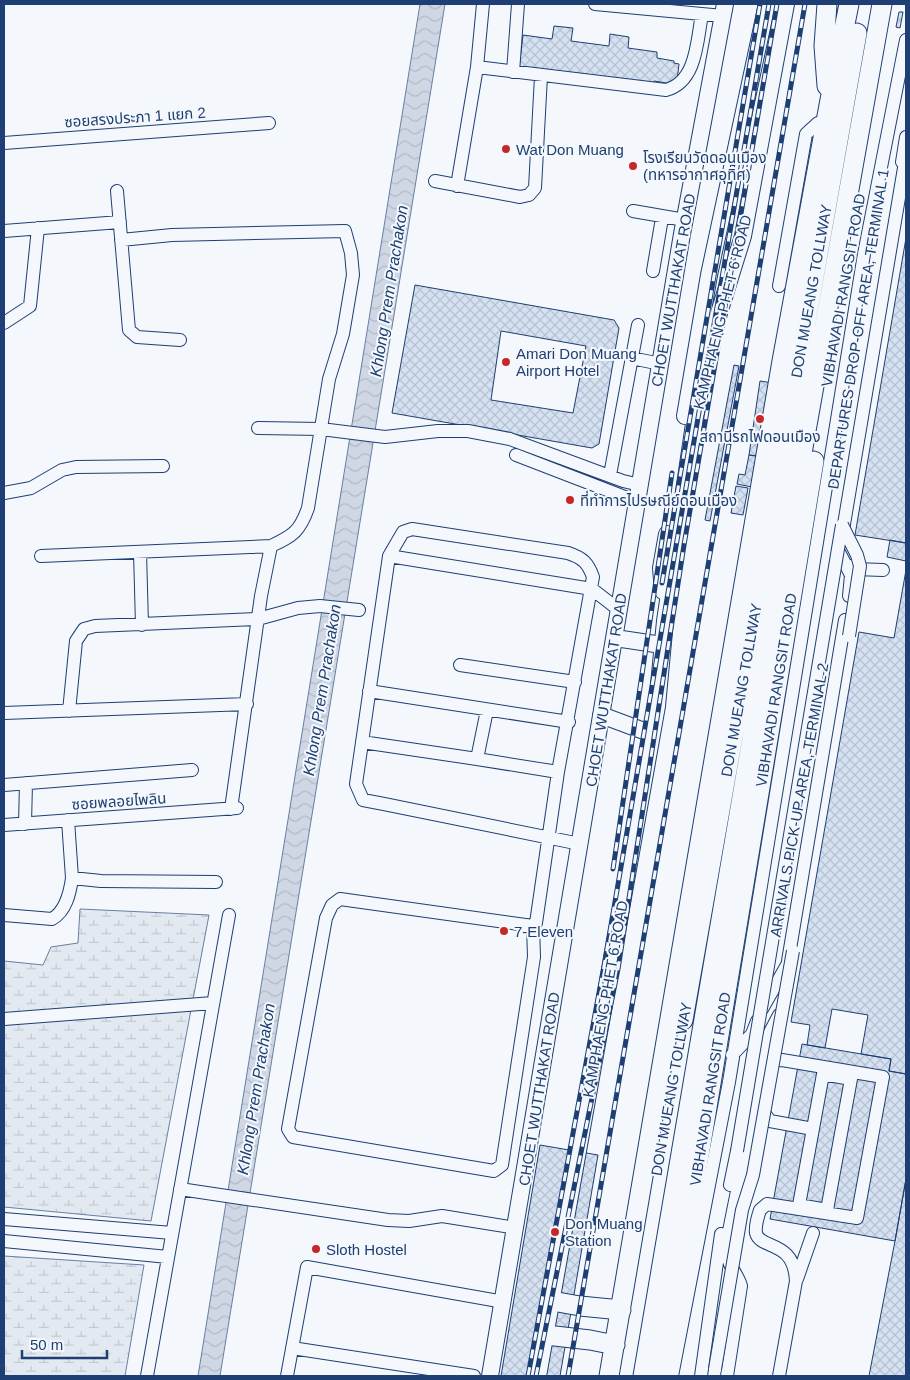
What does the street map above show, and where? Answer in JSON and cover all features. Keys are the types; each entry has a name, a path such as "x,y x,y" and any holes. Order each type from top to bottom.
{"highway":[{"path":"827,4 824,46 829,107"},
{"path":"829,107 833,41 838,4"},
{"path":"610,1376 781,368 849,4"},
{"name":"DON MUEANG TOLLWAY","path":"622,1376 708,874 862,4"},
{"name":"DON MUEANG TOLLWAY","path":"642,1376 770,633 882,4"},
{"name":"VIBHAVADI RANGSIT ROAD","path":"661,1376 720,1083 837,323 893,4"},
{"path":"552,1301 621,1310"},
{"path":"546,1335 615,1345"}],"main road":[{"name":"KAMPHAENG PHET 6 ROAD","path":"665,621 661,568 709,275 767,4"},
{"name":"KAMPHAENG PHET 6 ROAD","path":"538,1376 652,734 665,621 695,417 719,313 743,236 786,4"},
{"name":"CHOET WUTTHAKAT ROAD","path":"490,1376 504,1302 660,364 724,10"},
{"path":"615,638 662,645"},
{"path":"602,715 652,734"}],"street":[{"path":"457,186 477,67 483,4"},
{"path":"513,72 518,4"},
{"path":"595,4 687,8 702,14 724,10"},
{"path":"477,67 666,90 674,89 687,76 694,57 702,14"},
{"path":"672,1376 720,1083 733,1054 830,456 890,115 906,40"},
{"path":"435,181 520,197 529,195 535,188 542,76"},
{"path":"779,286 806,134 818,123 829,107"},
{"name":"ซอยสรงประภา 1 แยก 2","path":"4,143 269,123"},
{"name":"DEPARTURES DROP-OFF AREA, TERMINAL 1","path":"843,524 906,138"},
{"path":"701,1376 726,1206 737,1151 906,156"},
{"path":"117,191 131,333 137,337 180,340"},
{"path":"633,211 662,218 685,220"},
{"path":"653,271 662,218"},
{"path":"4,231 120,222"},
{"path":"4,324 30,306 38,228"},
{"path":"41,556 271,546 296,533 303,523 322,429 329,379 343,334 353,275 351,253 345,231 212,234 121,240"},
{"path":"610,475 638,325"},
{"path":"631,358 660,364"},
{"path":"258,428 322,429 385,437 438,431 468,431 510,439 640,485"},
{"path":"516,455 638,502"},
{"path":"4,493 31,488 62,470 76,467 163,466"},
{"path":"762,1009 842,556 843,524"},
{"path":"843,524 860,566 845,638"},
{"path":"533,926 340,899 332,905 326,918 288,1129 293,1137 494,1171 502,1165 534,957 533,926 536,923 548,837 558,772 569,722 574,682 593,577 589,565 582,558 568,553 412,529 403,532 398,538 390,556 369,691 356,784 363,800 548,837 580,844"},
{"path":"4,714 247,704 258,619 271,546"},
{"path":"140,552 142,625"},
{"path":"390,556 592,589 619,610"},
{"path":"842,556 854,569 883,573 857,576 852,581"},
{"path":"715,1372 742,1210 753,1175 765,1114 845,638 852,581 842,556"},
{"path":"69,711 76,642 80,633 95,626 258,619 298,608 320,606 353,609"},
{"name":"ARRIVALS PICK-UP AREA, TERMINAL 2","path":"729,1231 768,1036 778,1020 845,638"},
{"path":"460,665 574,682"},
{"path":"369,691 569,722"},
{"name":"ซอยพลอยไพลิน","path":"4,825 234,809 247,704"},
{"path":"477,759 487,710"},
{"path":"362,742 558,772"},
{"path":"4,785 192,770"},
{"path":"25,824 26,783"},
{"path":"4,916 52,919 59,915 68,897 72,878 68,820"},
{"path":"72,878 101,881 216,882"},
{"path":"147,1376 229,916"},
{"path":"733,1054 752,1034 762,1009 787,965"},
{"path":"4,1018 213,1003"},
{"path":"720,1083 738,1070 746,1069 761,1076 771,1061 782,1060 883,1076 857,1216"},
{"path":"857,1216 799,1205 823,1074 881,1084"},
{"path":"827,1210 851,1079"},
{"path":"765,1114 770,1121 787,1128"},
{"path":"761,1133 768,1128 787,1128 813,1132"},
{"path":"180,1189 388,1220 409,1220 442,1216 516,1228"},
{"path":"779,1376 796,1281 795,1266 792,1260 781,1250 760,1240 756,1233 760,1210 763,1205 767,1204 857,1218 857,1216"},
{"path":"726,1206 729,1231 727,1249 730,1264 739,1277 741,1286 727,1376"},
{"path":"4,1219 172,1233"},
{"path":"796,1281 804,1264 813,1233"},
{"path":"4,1241 168,1257"},
{"path":"287,1376 306,1267 504,1302"},
{"path":"292,1348 474,1376"}],"green space":[{"path":"80,909 209,915 151,1221 4,1207 4,961 43,965 51,947 78,943"},
{"path":"4,1256 144,1265 125,1376 4,1376"}],"water":[{"name":"Khlong Prem Prachakon","path":"420,4 445,4 220,1376 198,1376"}],"building":[{"path":"899,12 903,12 900,28 896,27"},
{"path":"554,26 573,28 571,41 609,46 610,34 629,37 628,48 657,52 657,58 674,61 674,63 679,64 677,81 672,84 654,81 654,84 519,69 523,35 552,39"},
{"path":"906,238 906,543 855,535"},
{"path":"415,285 614,320 619,328 599,444 592,448 392,413","holes":["501,331 586,346 573,413 491,400"]},
{"path":"734,365 739,366 710,521 705,520"},
{"name":"สถานีรถไฟดอนเมือง","path":"760,381 773,383 757,456 749,455"},
{"path":"749,455 757,456 752,487 737,484 739,474 745,475"},
{"path":"736,486 748,488 743,515 731,513"},
{"path":"890,540 906,543 906,561 887,557"},
{"path":"906,570 906,1074 889,1071 891,1059 861,1054 868,1015 832,1009 825,1048 807,1045 810,1025 791,1022 859,632 894,638"},
{"path":"802,1044 891,1059 889,1071 906,1074 906,1179 895,1241 770,1219"},
{"name":"Don Muang Station","path":"540,1145 598,1155 560,1376 501,1376"},
{"path":"906,1179 906,1376 869,1376 895,1241"}],"railway":[{"path":"662,583 760,4"},
{"path":"528,1376 604,966 769,4"},
{"path":"536,1376 618,969 684,545 777,4"},
{"path":"568,1376 805,4"},
{"path":"613,869 672,473"}],"place":[{"name":"Wat Don Muang","path":"506,149"},
{"name":"โรงเรียนวัดดอนเมือง (ทหารอากาศอุทิศ)","path":"633,166"},
{"name":"Amari Don Muang Airport Hotel","path":"506,362"},
{"name":"สถานีรถไฟดอนเมือง","path":"760,419"},
{"name":"ที่ทำการไปรษณีย์ดอนเมือง","path":"570,500"},
{"name":"7-Eleven","path":"504,931"},
{"name":"Don Muang Station","path":"555,1232"},
{"name":"Sloth Hostel","path":"316,1249"}]}
